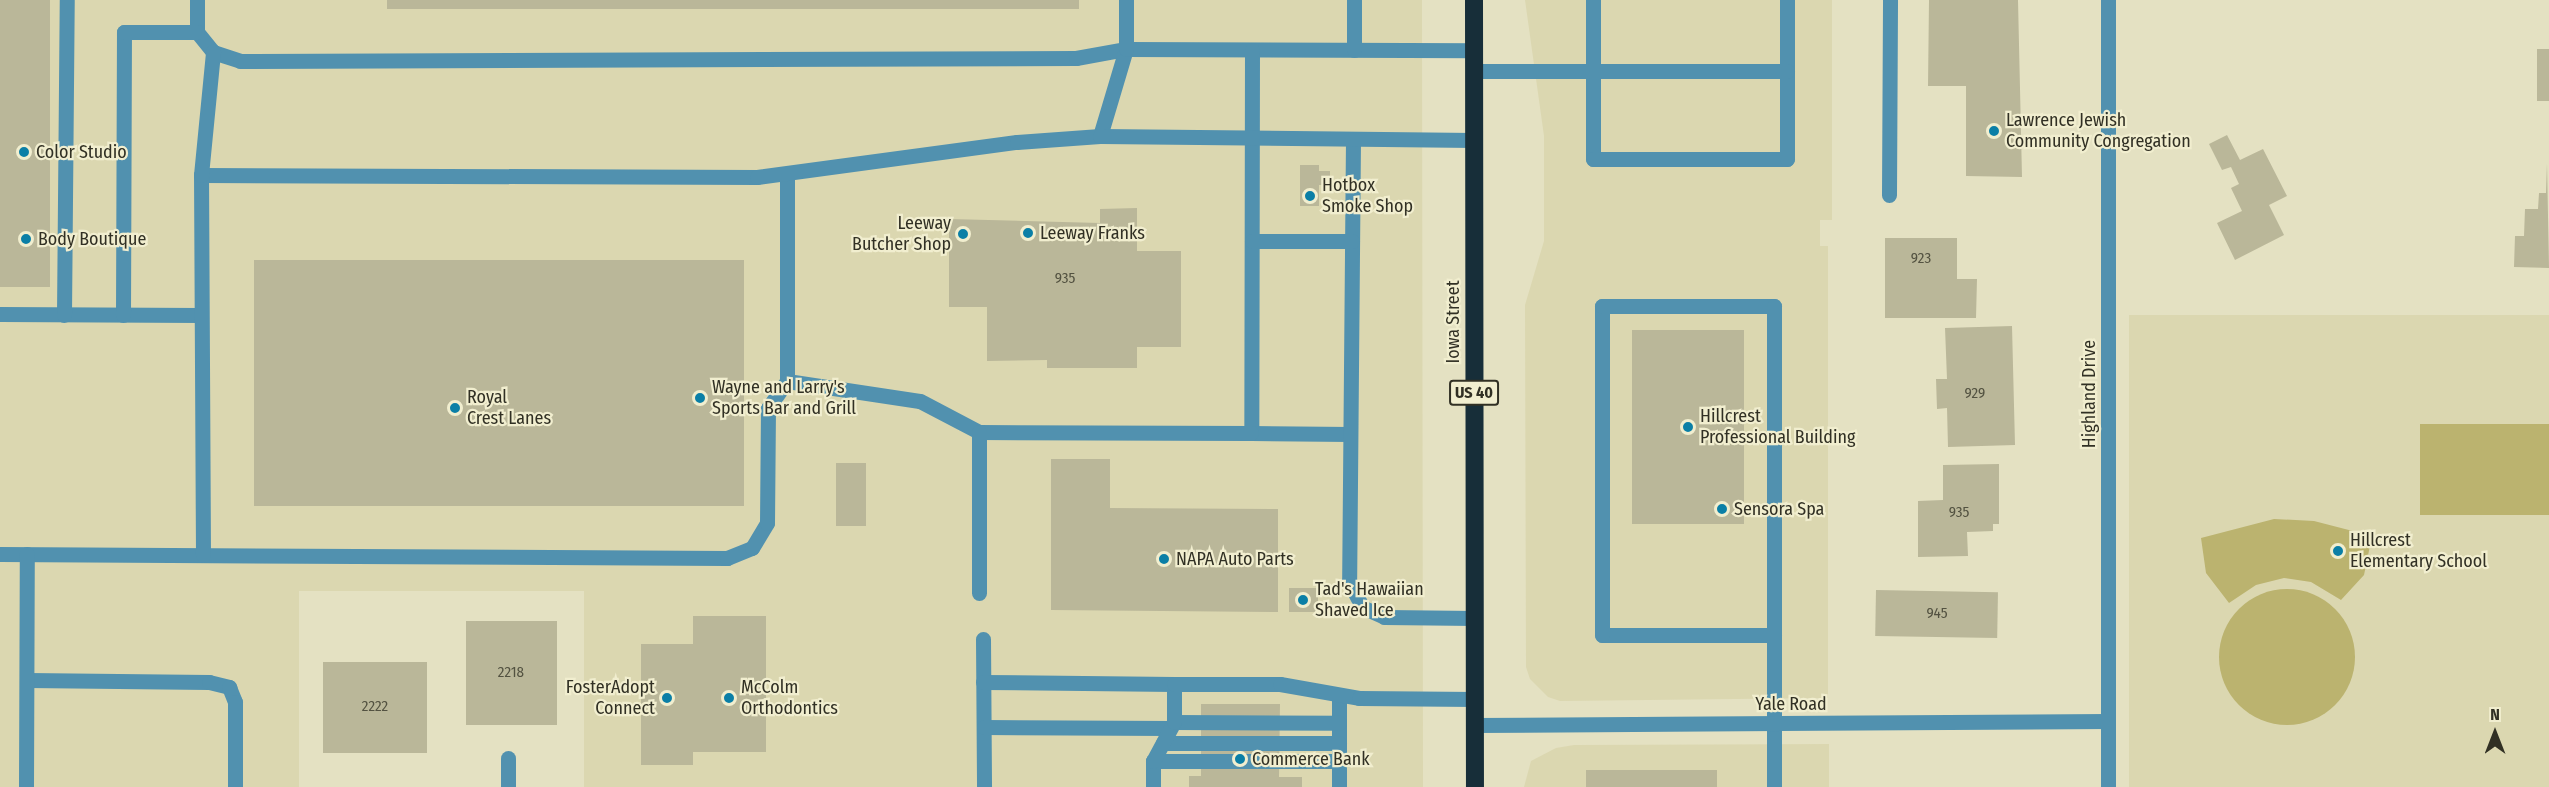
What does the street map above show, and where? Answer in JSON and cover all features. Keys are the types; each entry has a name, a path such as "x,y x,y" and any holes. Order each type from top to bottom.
{"highway":[{"name":"Iowa Street","path":"1474,0 1475,787"}],"street":[{"path":"64,315 67,0"},
{"path":"197,0 197,32 213,52 240,61 1076,58 1126,49 1474,50"},
{"path":"1100,136 1126,49 1126,0"},
{"path":"1354,0 1354,50"},
{"path":"1593,0 1593,159 1787,159 1786,0"},
{"path":"1889,195 1890,0"},
{"name":"Highland Drive","path":"2108,0 2108,787"},
{"path":"123,315 124,32 197,32"},
{"path":"1251,433 1252,50"},
{"path":"202,555 201,175 213,52"},
{"path":"1474,71 1787,71"},
{"path":"201,175 787,174 1017,142 1100,136 1474,140"},
{"path":"1353,139 1349,581 1362,606 1384,616 1475,618"},
{"path":"0,554 727,558 752,548 767,523 768,408 787,381 787,174"},
{"path":"1252,241 1352,241"},
{"path":"1774,635 1602,635 1602,306 1774,306 1774,635 1774,787"},
{"path":"0,314 201,315"},
{"path":"787,381 920,401 979,432 1350,434"},
{"path":"979,432 979,593"},
{"path":"26,787 27,554"},
{"path":"983,639 984,787"},
{"path":"27,680 209,682 229,687 235,702 235,787"},
{"path":"983,682 1280,684 1339,695 1475,699"},
{"path":"1153,787 1153,761 1172,725 1174,684"},
{"path":"1339,695 1339,787"},
{"name":"Yale Road","path":"1475,725 2108,721"},
{"path":"984,727 1339,723"},
{"path":"1163,743 1339,743"},
{"path":"508,758 508,787"},
{"path":"1153,761 1339,762"}],"shaded area":[{"path":"0,0 1422,0 1423,787 584,787 584,591 299,591 299,787 0,787"},
{"path":"1525,0 1832,0 1832,220 1820,220 1820,246 1828,246 1828,698 1560,701 1548,697 1530,679 1526,667 1525,305 1544,241 1544,136"},
{"name":"Hillcrest Elementary School","path":"2129,315 2549,315 2549,787 2129,787"},
{"path":"2420,424 2549,424 2549,515 2420,515"},
{"path":"2274,519 2314,521 2372,536 2364,575 2341,600 2311,582 2284,578 2256,585 2229,603 2206,573 2201,538"},
{"path":"2287,589 2313,594 2335,609 2350,631 2355,657 2350,683 2335,705 2313,720 2287,725 2261,720 2239,705 2224,683 2219,657 2224,631 2239,609 2261,594"},
{"path":"1829,744 1829,787 1524,787 1531,761 1556,748 1574,745"}],"building":[{"path":"0,0 50,0 50,287 0,287"},
{"path":"387,0 1079,0 1079,9 387,9"},
{"name":"Lawrence Jewish Community Congregation","path":"1929,0 2018,0 2022,177 1966,176 1966,86 1928,86"},
{"path":"2537,49 2549,49 2549,101 2537,101"},
{"path":"2227,135 2240,160 2263,149 2287,196 2269,205 2284,235 2235,260 2217,223 2242,211 2231,188 2239,184 2231,167 2222,170 2209,144"},
{"path":"2547,163 2549,268 2514,267 2515,236 2524,236 2525,209 2538,209 2539,193 2546,193"},
{"name":"Hotbox Smoke Shop","path":"1300,165 1319,165 1319,171 1330,171 1330,185 1319,185 1319,206 1300,206"},
{"path":"1137,208 1137,251 1181,251 1181,347 1137,347 1137,368 1047,368 1047,360 987,361 987,307 949,307 949,219 1100,223 1100,209"},
{"path":"1885,238 1957,238 1957,279 1977,279 1976,318 1885,318"},
{"name":"Royal Crest Lanes","path":"254,260 744,260 744,506 254,506"},
{"path":"2012,326 2015,445 1948,447 1947,408 1937,409 1936,379 1947,379 1945,328"},
{"name":"Hillcrest Professional Building","path":"1632,330 1744,330 1744,524 1632,524"},
{"name":"NAPA Auto Parts","path":"1051,459 1110,459 1110,508 1278,509 1278,612 1051,610"},
{"path":"836,463 866,463 866,526 836,526"},
{"path":"1999,464 1999,524 1993,524 1993,531 1967,532 1968,556 1918,557 1918,501 1943,500 1943,465"},
{"name":"Tad's Hawaiian Shaved Ice","path":"1289,588 1318,588 1318,612 1289,612"},
{"path":"1876,590 1998,592 1997,638 1875,636"},
{"name":"McColm Orthodontics","path":"693,616 766,616 766,752 693,752 693,765 641,765 641,644 693,644"},
{"path":"466,621 557,621 557,725 466,725"},
{"path":"323,662 427,662 427,753 323,753"},
{"name":"Commerce Bank","path":"1201,704 1280,704 1279,777 1302,777 1302,787 1189,787 1189,776 1201,776"},
{"path":"1586,770 1717,770 1717,787 1586,787"}],"place":[{"name":"Lawrence Jewish Community Congregation","path":"1994,131"},
{"name":"Color Studio","path":"24,152"},
{"name":"Hotbox Smoke Shop","path":"1310,196"},
{"name":"Leeway Franks","path":"1028,233"},
{"name":"Leeway Butcher Shop","path":"963,234"},
{"name":"Body Boutique","path":"26,239"},
{"name":"Wayne and Larry's Sports Bar and Grill","path":"700,398"},
{"name":"Royal Crest Lanes","path":"455,408"},
{"name":"Hillcrest Professional Building","path":"1688,427"},
{"name":"Sensora Spa","path":"1722,509"},
{"name":"Hillcrest Elementary School","path":"2338,551"},
{"name":"NAPA Auto Parts","path":"1164,559"},
{"name":"Tad's Hawaiian Shaved Ice","path":"1303,600"},
{"name":"FosterAdopt Connect","path":"667,698"},
{"name":"McColm Orthodontics","path":"729,698"},
{"name":"Commerce Bank","path":"1240,759"}]}
